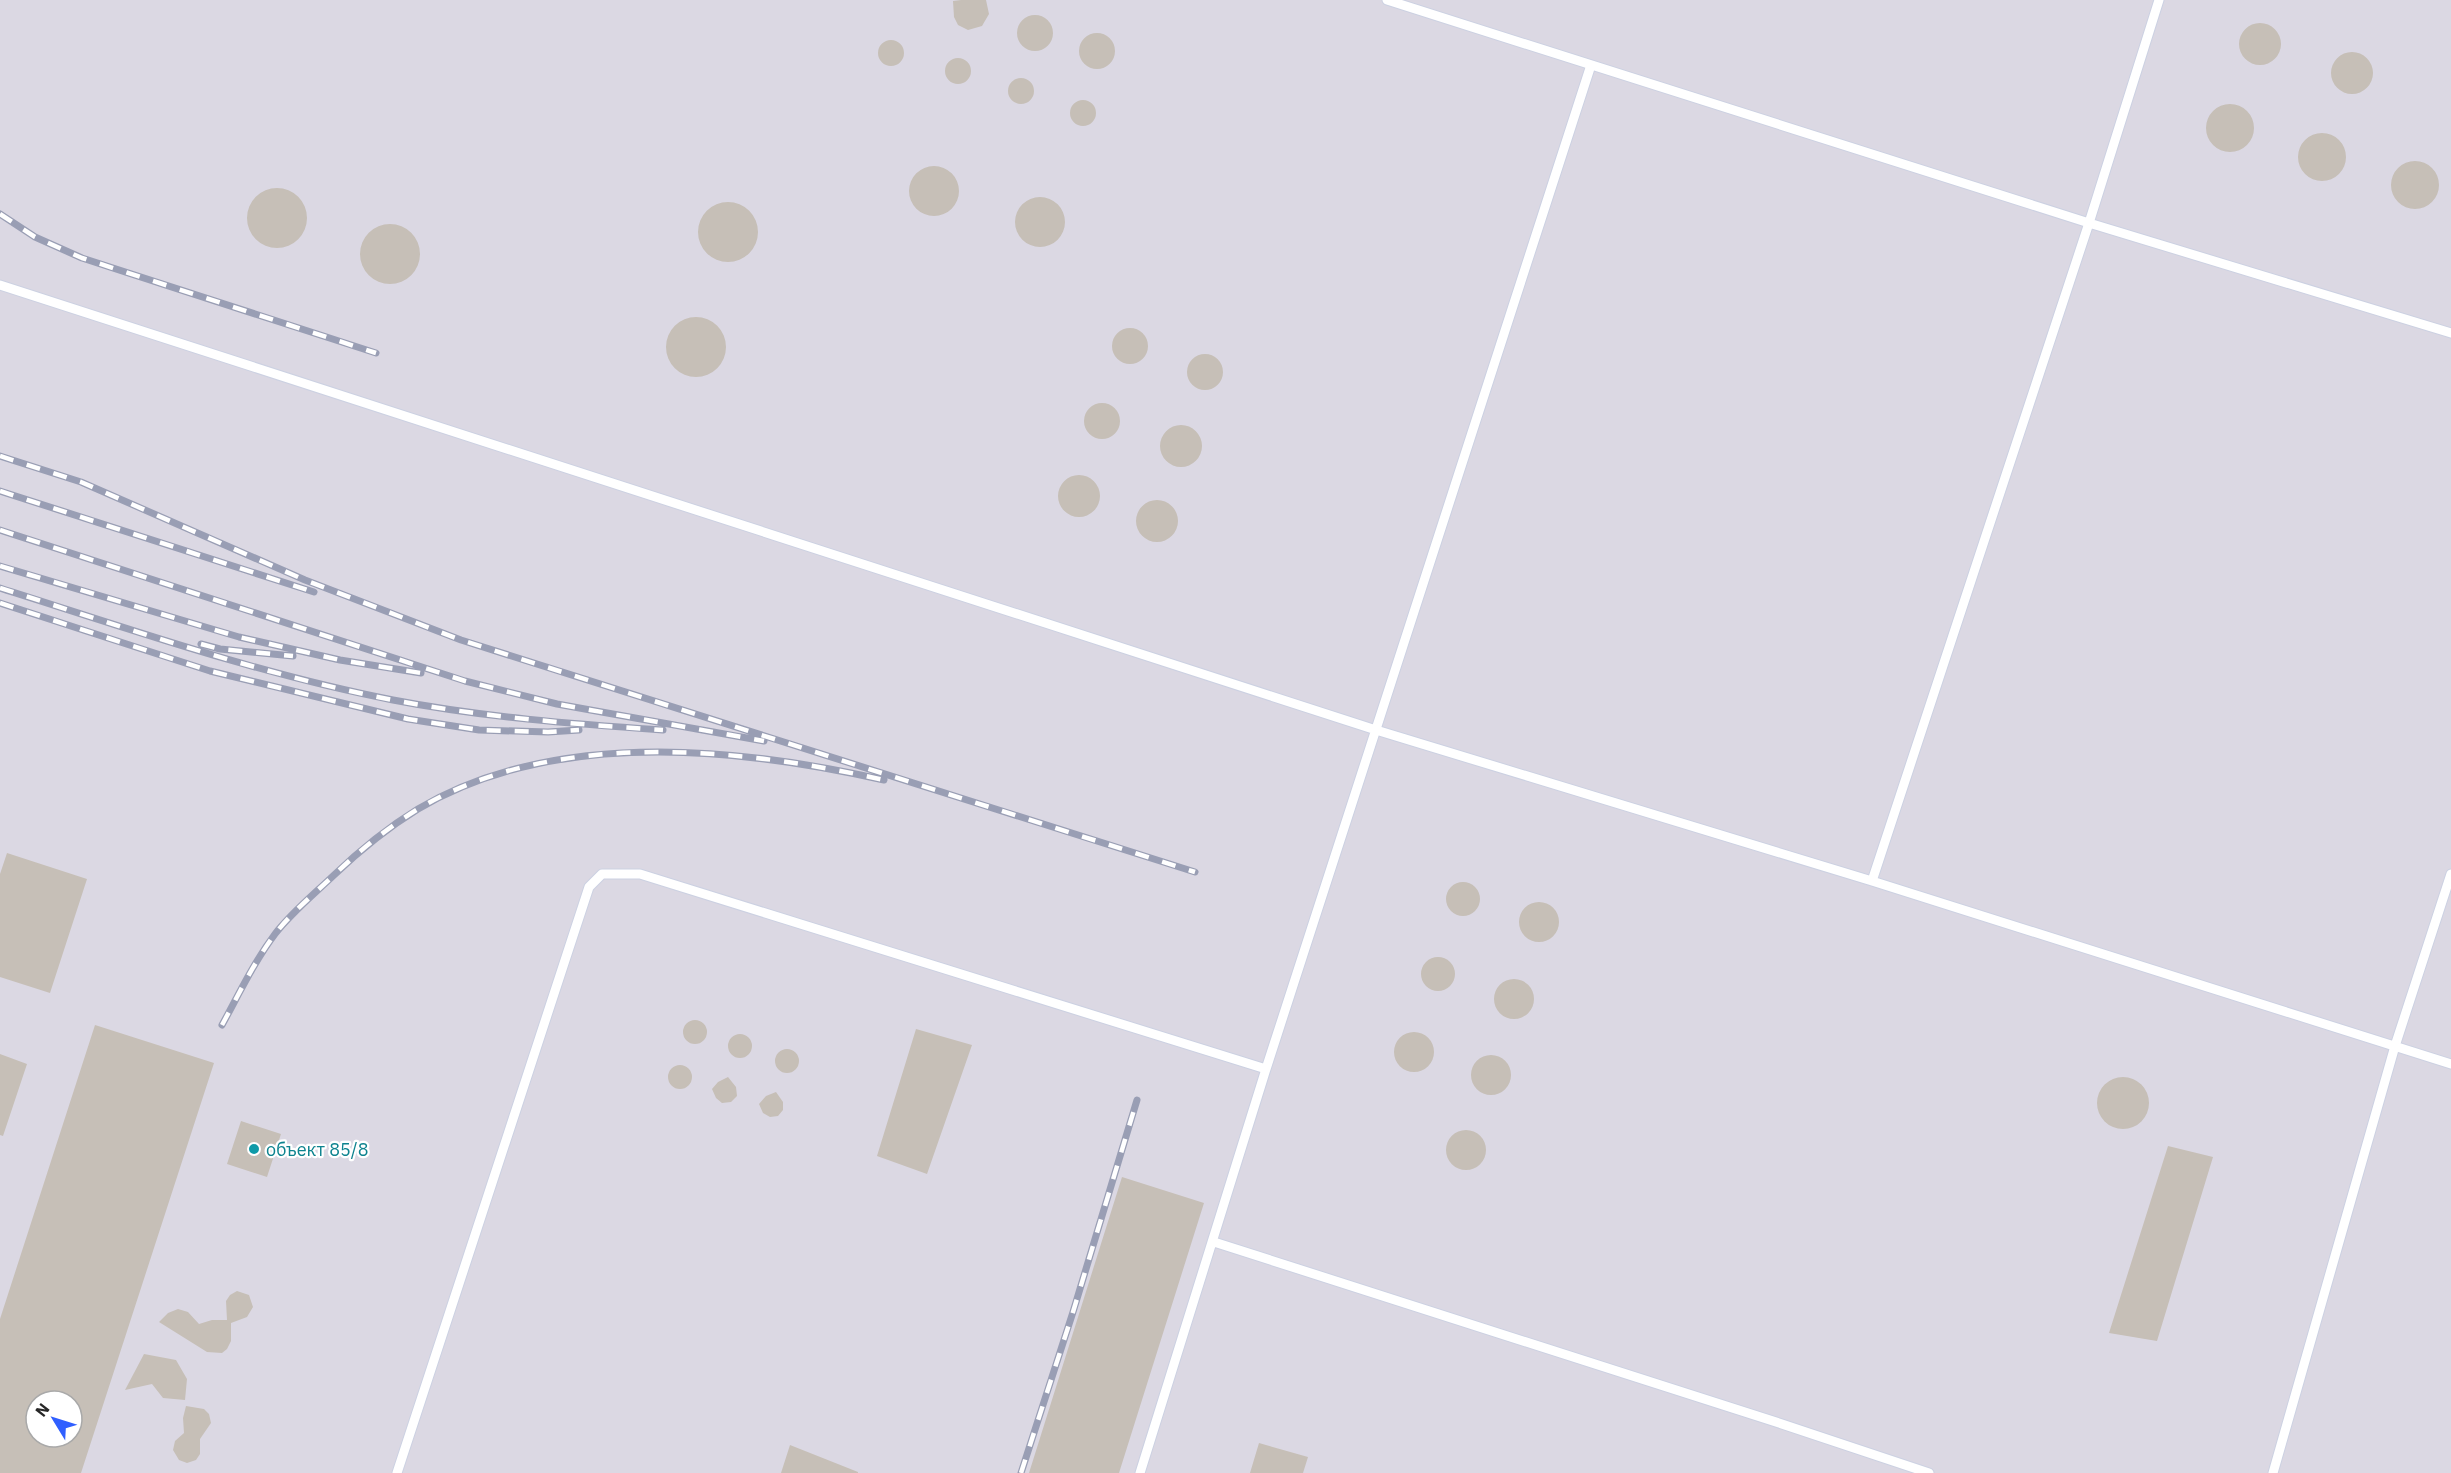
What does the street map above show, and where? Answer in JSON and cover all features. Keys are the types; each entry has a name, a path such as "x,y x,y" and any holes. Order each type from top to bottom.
{"lane":[{"path":"1387,0 2089,224 2451,333"},
{"path":"1872,881 2089,224 2159,0"},
{"path":"1140,1473 1214,1242 1266,1069 1591,65"},
{"path":"0,285 1376,730 1872,881 2451,1064"},
{"path":"397,1473 589,887 602,874 640,874 1266,1069"},
{"path":"2273,1473 2395,1046 2451,874"},
{"path":"1214,1242 1929,1473"}],"shaded area":[{"path":"0,0 2451,0 2451,1473 0,1473"}],"building":[{"path":"986,0 989,14 982,26 968,30 958,25 954,17 953,1"},
{"path":"1035,15 1048,20 1053,33 1048,46 1035,51 1022,46 1017,33 1022,20"},
{"path":"2260,23 2275,29 2281,44 2275,59 2260,65 2245,59 2239,44 2245,29"},
{"path":"1097,33 1110,38 1115,51 1110,64 1097,69 1084,64 1079,51 1084,38"},
{"path":"891,40 900,44 904,53 900,62 891,66 882,62 878,53 882,44"},
{"path":"2352,52 2367,58 2373,73 2367,88 2352,94 2337,88 2331,73 2337,58"},
{"path":"958,58 967,62 971,71 967,80 958,84 949,80 945,71 949,62"},
{"path":"1021,78 1030,82 1034,91 1030,100 1021,104 1012,100 1008,91 1012,82"},
{"path":"1083,100 1092,104 1096,113 1092,122 1083,126 1074,122 1070,113 1074,104"},
{"path":"2230,104 2247,111 2254,128 2247,145 2230,152 2213,145 2206,128 2213,111"},
{"path":"2322,133 2339,140 2346,157 2339,174 2322,181 2305,174 2298,157 2305,140"},
{"path":"2415,161 2432,168 2439,185 2432,202 2415,209 2398,202 2391,185 2398,168"},
{"path":"934,166 952,173 959,191 952,209 934,216 916,209 909,191 916,173"},
{"path":"271,188 283,188 294,193 302,201 307,218 305,230 294,243 283,248 271,248 260,243 252,235 247,224 247,212 252,201 260,193"},
{"path":"1040,197 1058,204 1065,222 1058,240 1040,247 1022,240 1015,222 1022,204"},
{"path":"722,202 734,202 745,207 753,215 758,232 756,244 745,257 734,262 722,262 711,257 703,249 698,238 698,226 703,215 711,207"},
{"path":"384,224 396,224 407,229 415,237 420,254 418,266 407,279 396,284 384,284 373,279 365,271 360,260 360,248 365,237 373,229"},
{"path":"690,317 702,317 713,322 721,330 726,347 724,359 713,372 702,377 690,377 679,372 671,364 666,353 666,341 671,330 679,322"},
{"path":"1130,328 1143,333 1148,346 1143,359 1130,364 1117,359 1112,346 1117,333"},
{"path":"1205,354 1218,359 1223,372 1218,385 1205,390 1192,385 1187,372 1192,359"},
{"path":"1102,403 1115,408 1120,421 1115,434 1102,439 1089,434 1084,421 1089,408"},
{"path":"1181,425 1189,426 1196,431 1201,438 1201,454 1196,461 1189,466 1181,467 1173,466 1166,461 1161,454 1160,446 1161,438 1166,431 1173,426"},
{"path":"1079,475 1087,476 1094,481 1099,488 1099,504 1094,511 1087,516 1079,517 1071,516 1064,511 1059,504 1058,496 1059,488 1064,481 1071,476"},
{"path":"1157,500 1165,501 1172,506 1177,513 1177,529 1172,536 1165,541 1157,542 1149,541 1142,536 1137,529 1136,521 1137,513 1142,506 1149,501"},
{"path":"7,853 87,879 50,993 0,977 0,874"},
{"path":"1463,882 1475,887 1480,899 1475,911 1463,916 1451,911 1446,899 1451,887"},
{"path":"1539,902 1547,903 1553,908 1558,914 1558,930 1553,936 1547,941 1539,942 1531,941 1525,936 1520,930 1519,922 1520,914 1525,908 1531,903"},
{"path":"1438,957 1450,962 1455,974 1450,986 1438,991 1426,986 1421,974 1426,962"},
{"path":"1514,979 1522,980 1528,985 1533,991 1533,1007 1528,1013 1522,1018 1514,1019 1506,1018 1500,1013 1495,1007 1494,999 1495,991 1500,985 1506,980"},
{"path":"695,1020 700,1021 706,1027 706,1037 700,1043 695,1044 690,1043 684,1037 683,1032 684,1027 690,1021"},
{"path":"95,1025 214,1063 81,1473 0,1473 0,1319"},
{"path":"916,1029 972,1045 927,1174 877,1156"},
{"path":"1414,1032 1422,1033 1428,1038 1433,1044 1433,1060 1428,1066 1422,1071 1414,1072 1406,1071 1400,1066 1395,1060 1394,1052 1395,1044 1400,1038 1406,1033"},
{"path":"740,1034 745,1035 751,1041 751,1051 745,1057 740,1058 735,1057 729,1051 728,1046 729,1041 735,1035"},
{"path":"787,1049 792,1050 798,1056 798,1066 792,1072 787,1073 782,1072 776,1066 775,1061 776,1056 782,1050"},
{"path":"0,1054 27,1064 3,1136 0,1135"},
{"path":"1491,1055 1499,1056 1505,1061 1510,1067 1510,1083 1505,1089 1499,1094 1491,1095 1483,1094 1477,1089 1472,1083 1471,1075 1472,1067 1477,1061 1483,1056"},
{"path":"680,1065 685,1066 691,1072 691,1082 685,1088 680,1089 675,1088 669,1082 668,1077 669,1072 675,1066"},
{"path":"728,1077 736,1087 737,1096 731,1102 722,1103 716,1098 712,1089 718,1082"},
{"path":"2123,1077 2133,1079 2141,1085 2147,1093 2149,1103 2147,1113 2141,1121 2133,1127 2123,1129 2113,1127 2105,1121 2099,1113 2097,1103 2099,1093 2105,1085 2113,1079"},
{"path":"776,1092 783,1102 783,1110 778,1116 770,1117 763,1113 759,1104 766,1096"},
{"name":"объект 85/8","path":"241,1121 281,1134 267,1177 227,1164"},
{"path":"1466,1130 1474,1131 1480,1136 1485,1142 1485,1158 1480,1164 1474,1169 1466,1170 1458,1169 1452,1164 1447,1158 1446,1150 1447,1142 1452,1136 1458,1131"},
{"path":"2168,1146 2213,1157 2157,1341 2109,1333"},
{"path":"1122,1177 1204,1203 1119,1473 1029,1473"},
{"path":"237,1291 249,1295 253,1307 247,1317 231,1323 231,1341 222,1353 207,1352 159,1322 168,1313 178,1309 188,1312 199,1324 212,1320 227,1320 226,1301"},
{"path":"144,1354 176,1360 187,1379 185,1400 163,1398 152,1384 125,1390"},
{"path":"186,1406 204,1409 209,1414 211,1423 200,1439 200,1454 196,1460 187,1463 179,1460 173,1450 175,1441 184,1433 183,1418"},
{"path":"1259,1443 1308,1457 1303,1473 1250,1473"},
{"path":"790,1445 858,1472 858,1473 781,1473"}],"railway":[{"path":"0,214 35,237 82,258 376,353"},
{"path":"0,456 81,482 305,580 461,640 1195,872"},
{"path":"0,491 314,592"},
{"path":"0,530 465,681 557,704 764,741"},
{"path":"0,566 239,637 340,660 421,673"},
{"path":"0,588 244,664 393,700 494,715 663,730"},
{"path":"0,603 210,671 408,719 479,730 548,732 579,730"},
{"path":"201,644 220,649 293,656"},
{"path":"222,1025 267,945 302,904 395,824 418,809 471,783 527,766 586,756 647,752 768,759 884,780"},
{"path":"1021,1473 1073,1312 1137,1100"}],"place":[{"name":"объект 85/8","path":"254,1149"}]}
